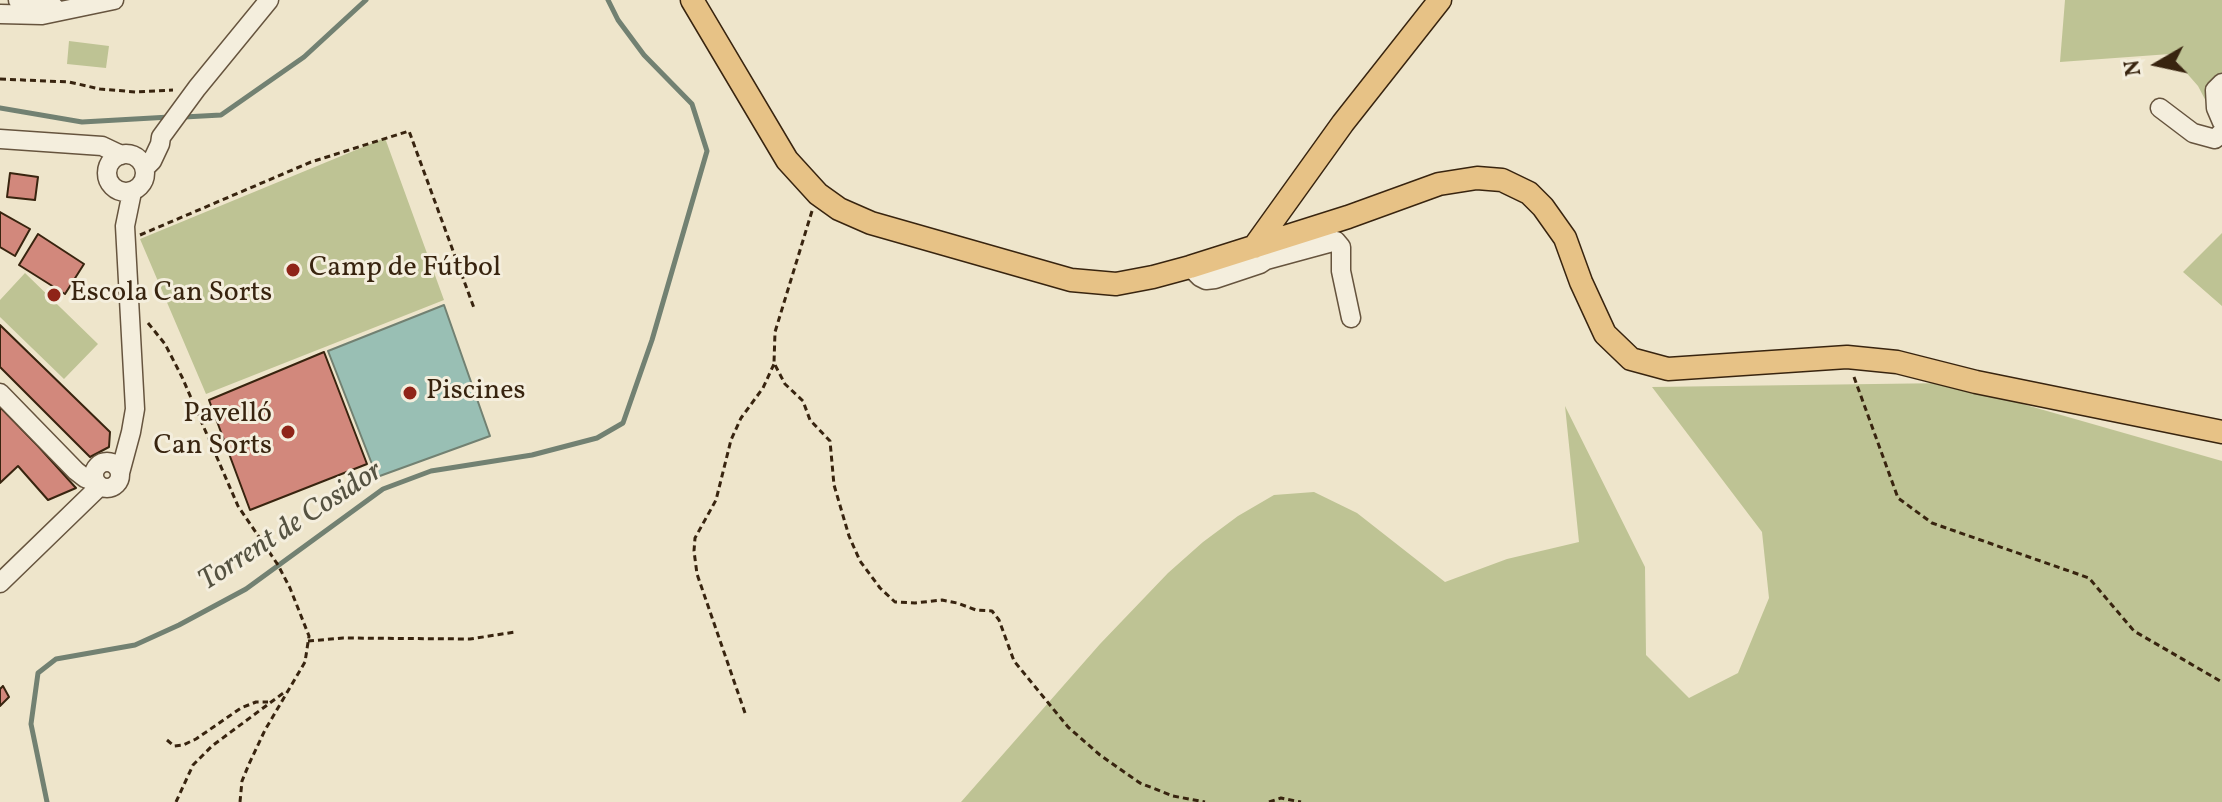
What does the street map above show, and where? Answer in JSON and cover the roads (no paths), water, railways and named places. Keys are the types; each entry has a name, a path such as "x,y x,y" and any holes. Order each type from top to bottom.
{"main road":[{"path":"692,0 787,160 818,194 839,209 871,223 1071,280 1116,284 1190,267 1264,249 1439,184 1477,178 1502,180 1529,193 1543,207 1565,238 1605,334 1631,359 1668,369 1847,357 1897,362 1976,382 2222,432"},
{"path":"1264,249 1343,123 1440,0"}],"street":[{"path":"18,0 68,10"},
{"path":"0,14 42,15 114,0"},
{"path":"145,168 152,161 161,137 193,93 269,0"},
{"path":"2222,83 2215,90 2216,108 2222,122"},
{"path":"2160,108 2193,133 2215,139 2222,132"},
{"path":"125,233 114,206 107,169 110,163 151,138 161,137"},
{"path":"0,139 102,146 136,157 145,168 142,185 132,192 118,191 111,185"},
{"path":"98,484 95,471 99,466 112,468 129,441 135,409 125,233 132,192"},
{"path":"1264,249 1336,241 1341,247 1341,271 1351,318"},
{"path":"0,393 76,471 98,484"},
{"path":"0,583 98,484"}],"water":[{"name":"Piscines","path":"444,305 490,436 377,477 328,351"}],"waterway":[{"path":"184,117 221,115 304,57 366,0"},
{"name":"Torrent de Cosidor","path":"47,802 31,724 38,673 56,659 135,645 179,625 246,589 383,489 431,471 532,455 597,438 623,423 652,340 707,151 692,104 644,55 618,20 608,0"},
{"path":"0,108 82,122 170,117"}],"place":[{"name":"Camp de Fútbol","path":"293,270"},
{"name":"Escola Can Sorts","path":"54,295"},
{"name":"Piscines","path":"410,393"},
{"name":"Pavelló Can Sorts","path":"288,432"}]}
